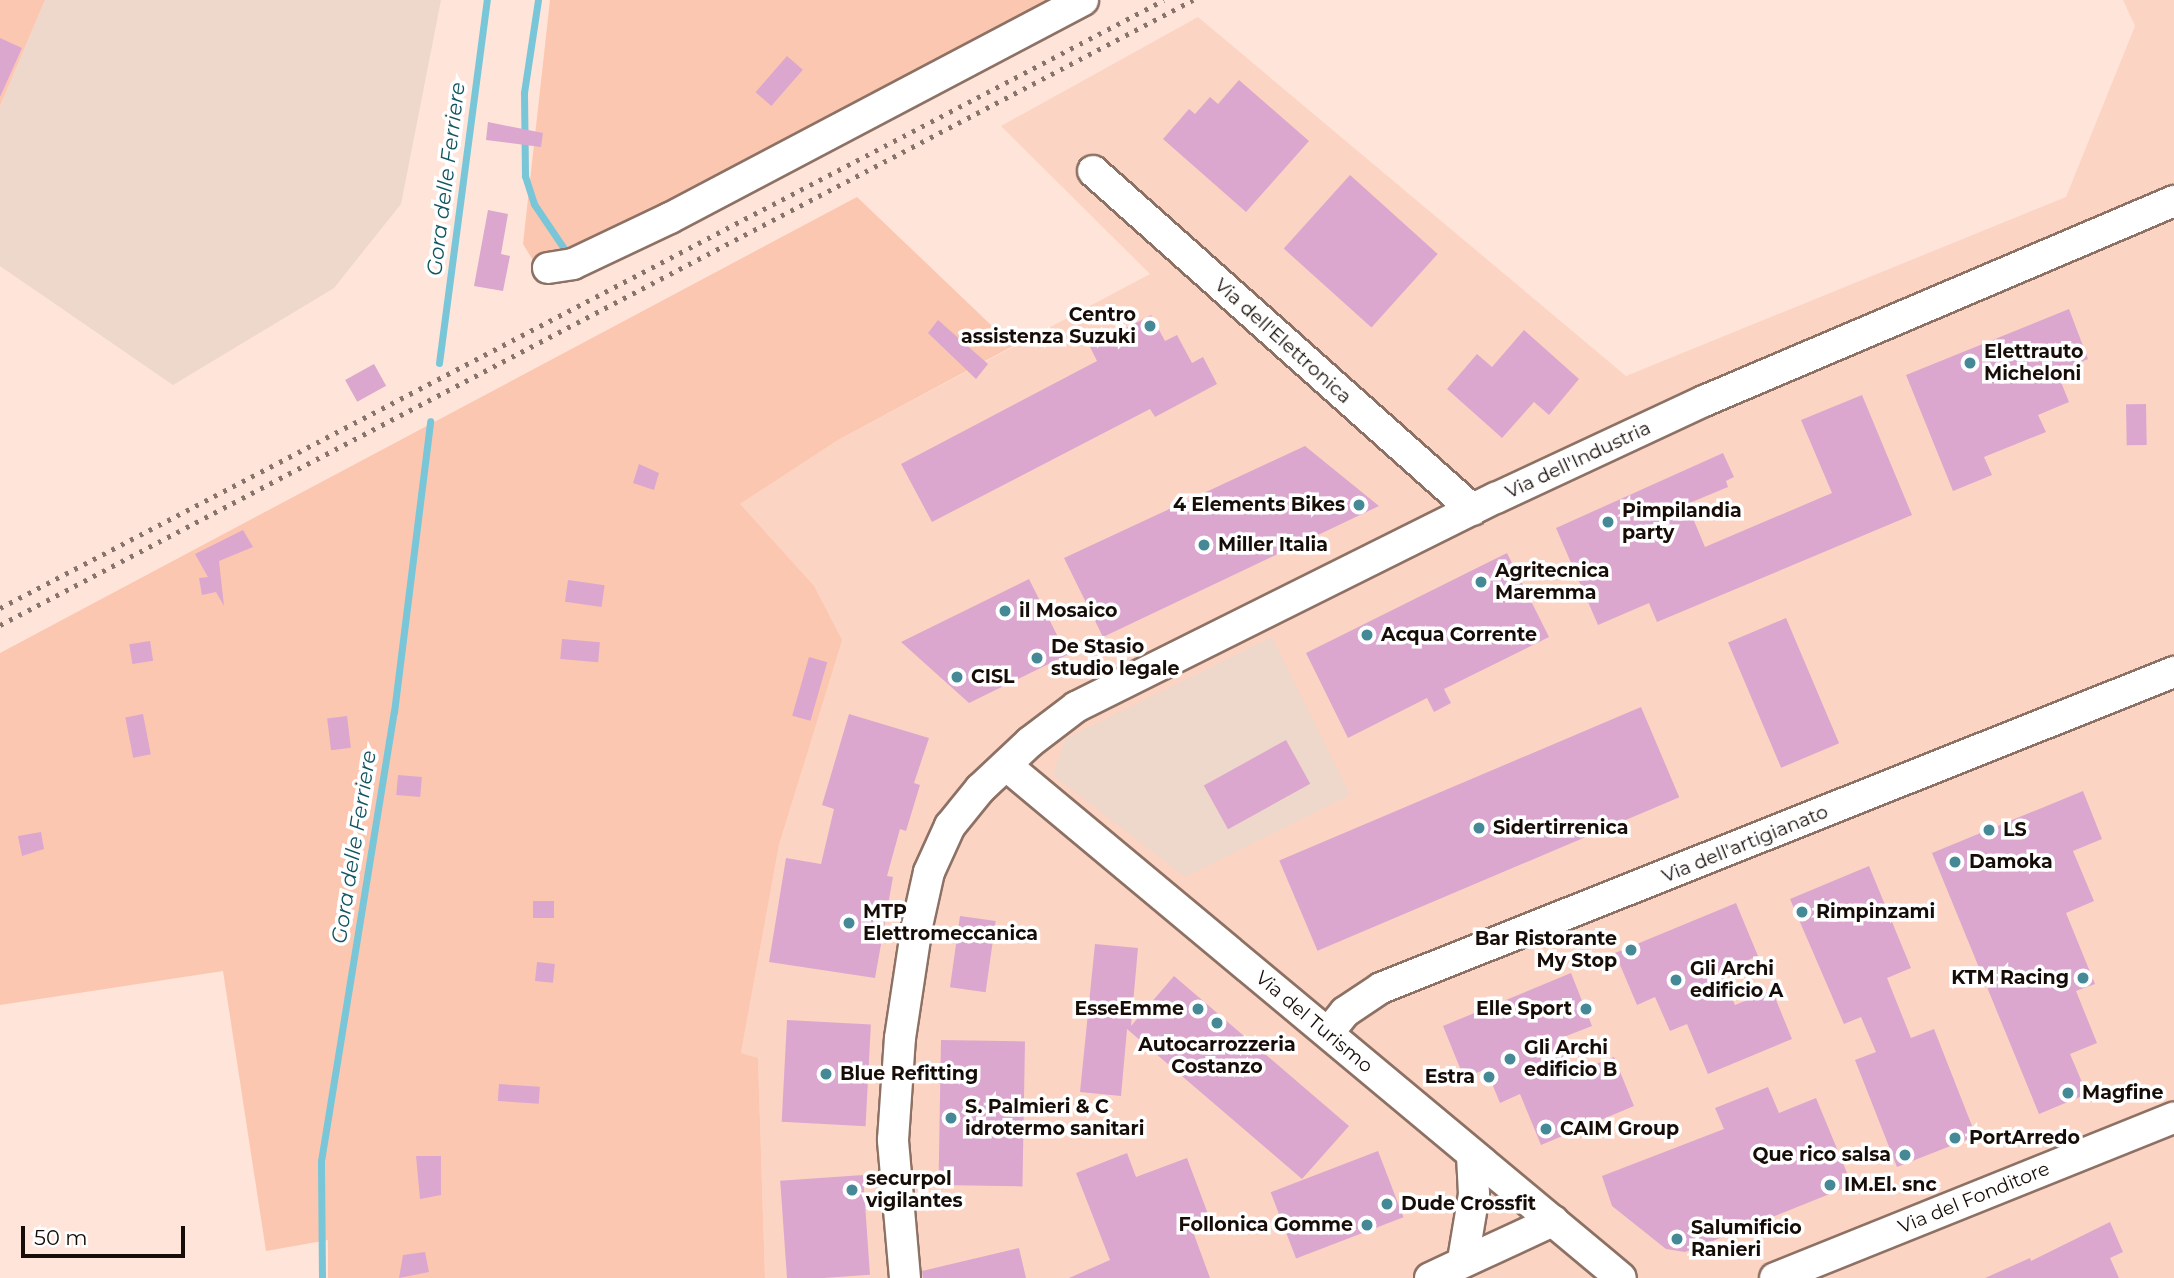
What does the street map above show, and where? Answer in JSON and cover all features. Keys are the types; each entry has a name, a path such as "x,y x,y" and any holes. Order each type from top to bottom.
{"street":[{"path":"548,268 573,264 670,218 1083,0"},
{"name":"Via dell'Elettronica","path":"1093,172 1473,510"},
{"name":"Via dell'Industria","path":"905,1278 893,1140 900,1038 916,926 929,872 950,825 980,789 1030,742 1076,707 1473,510 1704,401 2174,201"},
{"name":"Via dell'artigianato","path":"1328,1033 1345,1012 1381,988 2174,672"},
{"name":"Via del Turismo","path":"1007,766 1621,1278"},
{"name":"Via del Fonditore","path":"1775,1278 2174,1118"},
{"path":"1463,1260 1474,1194 1472,1155"},
{"path":"1430,1278 1463,1260 1553,1221"}],"shaded area":[{"path":"0,0 45,0 0,106"},
{"path":"45,0 441,0 401,204 334,288 173,385 0,266 0,106"},
{"path":"550,0 1072,0 548,285 523,244"},
{"path":"2123,0 2174,0 2174,1278 765,1278 758,1059 741,1053 779,845 808,750 740,504 838,440 1150,274 1001,126 1198,17 1626,376 2066,197 2135,26"},
{"path":"857,197 1013,346 838,440 740,504 814,586 842,640 779,845 741,1053 758,1058 765,1278 328,1278 328,1240 266,1251 223,971 0,1005 0,653"},
{"path":"1272,637 1350,795 1185,877 1053,775 1065,739"}],"building":[{"path":"0,38 22,48 0,97"},
{"path":"787,56 803,70 771,106 756,92"},
{"path":"1239,80 1309,141 1246,212 1163,139 1189,109 1195,114 1210,97 1218,104"},
{"path":"488,122 543,133 541,147 486,140"},
{"path":"1350,175 1438,254 1371,328 1284,249"},
{"path":"488,210 508,214 501,254 510,256 503,291 474,286"},
{"path":"2069,309 2088,359 2057,372 2069,402 2038,415 2046,432 1984,457 1992,475 1953,491 1906,375"},
{"path":"1151,315 1165,341 1177,335 1192,363 1203,357 1217,384 1155,417 1150,409 932,522 901,464 1097,361 1090,347"},
{"path":"938,320 988,364 976,379 928,333"},
{"path":"1524,330 1579,379 1549,415 1534,402 1502,438 1447,389 1477,354 1492,367"},
{"path":"374,364 386,386 357,402 345,380"},
{"path":"1862,395 1912,515 1657,622 1649,603 1598,625 1556,528 1723,453 1734,477 1726,481 1728,487 1687,504 1705,547 1832,493 1801,420"},
{"path":"2126,404 2146,404 2147,445 2127,445"},
{"path":"1305,446 1379,506 1103,637 1064,558"},
{"path":"639,464 659,473 654,490 633,483"},
{"path":"243,530 253,547 219,561 224,606 216,592 202,595 199,578 208,577 195,554"},
{"path":"1507,553 1549,637 1444,689 1451,703 1434,712 1427,698 1348,738 1306,653"},
{"name":"il Mosaico","path":"1029,579 1067,655 969,703 901,642"},
{"path":"568,580 605,585 602,607 565,602"},
{"path":"1786,618 1839,743 1781,768 1728,643"},
{"path":"562,639 600,642 598,662 560,659"},
{"path":"150,641 153,661 132,664 129,644"},
{"path":"809,657 827,662 810,721 792,716"},
{"name":"Sidertirrenica","path":"1641,707 1679,797 1318,951 1279,861"},
{"path":"143,714 151,754 133,758 125,717"},
{"path":"849,714 929,738 914,783 920,785 906,831 900,829 887,876 893,877 875,978 769,962 786,858 821,864 834,809 822,805"},
{"path":"347,716 351,748 331,750 327,718"},
{"path":"1286,740 1310,784 1228,829 1204,786"},
{"path":"398,775 422,777 420,797 396,795"},
{"path":"2083,791 2102,839 2073,851 2094,901 2066,913 2095,984 2076,991 2097,1043 2070,1054 2087,1094 2039,1114 1932,853"},
{"path":"41,832 44,849 22,856 18,836"},
{"path":"1869,866 1911,968 1887,978 1911,1038 1934,1029 1976,1136 1897,1167 1855,1060 1876,1052 1861,1017 1844,1024 1790,899"},
{"path":"533,901 554,901 554,918 533,918"},
{"name":"Gli Archi edificio A","path":"1736,903 1758,956 1721,971 1735,1005 1772,990 1792,1039 1708,1074 1687,1024 1670,1031 1655,997 1637,1005 1615,953"},
{"path":"960,916 996,921 986,992 950,987"},
{"path":"1095,944 1138,948 1131,1026 1174,976 1349,1126 1302,1179 1127,1029 1121,1096 1080,1092"},
{"path":"537,962 555,964 553,983 535,981"},
{"name":"Gli Archi edificio B","path":"1571,973 1592,1026 1556,1040 1570,1074 1614,1057 1634,1106 1541,1145 1520,1094 1500,1103 1486,1069 1464,1078 1443,1026"},
{"name":"Blue Refitting","path":"787,1020 871,1024 866,1126 782,1122"},
{"path":"941,1040 1025,1041 1022,1186 938,1185"},
{"path":"499,1084 540,1087 539,1104 498,1101"},
{"path":"1768,1087 1779,1113 1816,1098 1852,1185 1685,1252 1666,1249 1612,1206 1602,1176 1724,1129 1715,1108"},
{"path":"1378,1151 1403,1217 1296,1258 1271,1192"},
{"path":"1127,1153 1136,1177 1187,1158 1211,1222 1192,1229 1210,1278 1069,1278 1110,1260 1076,1173"},
{"path":"416,1156 441,1156 441,1195 420,1199"},
{"path":"863,1175 870,1275 787,1278 780,1181"},
{"path":"2110,1222 2123,1252 2110,1258 2119,1278 1985,1278 2030,1258 2031,1261"},
{"path":"1019,1248 1026,1278 923,1278 922,1271"},
{"path":"425,1252 429,1272 399,1278 403,1255"}],"waterway":[{"name":"Gora delle Ferriere","path":"439,363 487,0"},
{"path":"538,0 524,93 525,176 534,204 565,250"},
{"name":"Gora delle Ferriere","path":"322,1278 321,1161 394,712 430,421"}],"railway":[{"path":"0,608 1164,0"},
{"path":"0,625 1193,0"}],"place":[{"name":"Centro assistenza Suzuki","path":"1150,326"},
{"name":"Elettrauto Micheloni","path":"1970,363"},
{"name":"4 Elements Bikes","path":"1359,505"},
{"name":"Pimpilandia party","path":"1608,522"},
{"name":"Miller Italia","path":"1204,545"},
{"name":"Agritecnica Maremma","path":"1481,582"},
{"name":"il Mosaico","path":"1005,611"},
{"name":"Acqua Corrente","path":"1367,635"},
{"name":"De Stasio studio legale","path":"1037,658"},
{"name":"CISL","path":"957,677"},
{"name":"Sidertirrenica","path":"1479,828"},
{"name":"LS","path":"1989,830"},
{"name":"Damoka","path":"1955,862"},
{"name":"Rimpinzami","path":"1802,912"},
{"name":"MTP Elettromeccanica","path":"849,923"},
{"name":"Bar Ristorante My Stop","path":"1631,950"},
{"name":"KTM Racing","path":"2083,978"},
{"name":"Gli Archi edificio A","path":"1676,980"},
{"name":"EsseEmme","path":"1198,1009"},
{"name":"Elle Sport","path":"1586,1009"},
{"name":"Autocarrozzeria Costanzo","path":"1217,1023"},
{"name":"Gli Archi edificio B","path":"1510,1059"},
{"name":"Blue Refitting","path":"826,1074"},
{"name":"Estra","path":"1489,1077"},
{"name":"Magfine","path":"2068,1093"},
{"name":"S. Palmieri & C idrotermo sanitari","path":"951,1118"},
{"name":"CAIM Group","path":"1546,1129"},
{"name":"PortArredo","path":"1955,1138"},
{"name":"Que rico salsa","path":"1905,1155"},
{"name":"IM.El. snc","path":"1830,1185"},
{"name":"securpol vigilantes","path":"852,1190"},
{"name":"Dude Crossfit","path":"1387,1204"},
{"name":"Follonica Gomme","path":"1367,1225"},
{"name":"Salumificio Ranieri","path":"1677,1239"}]}
